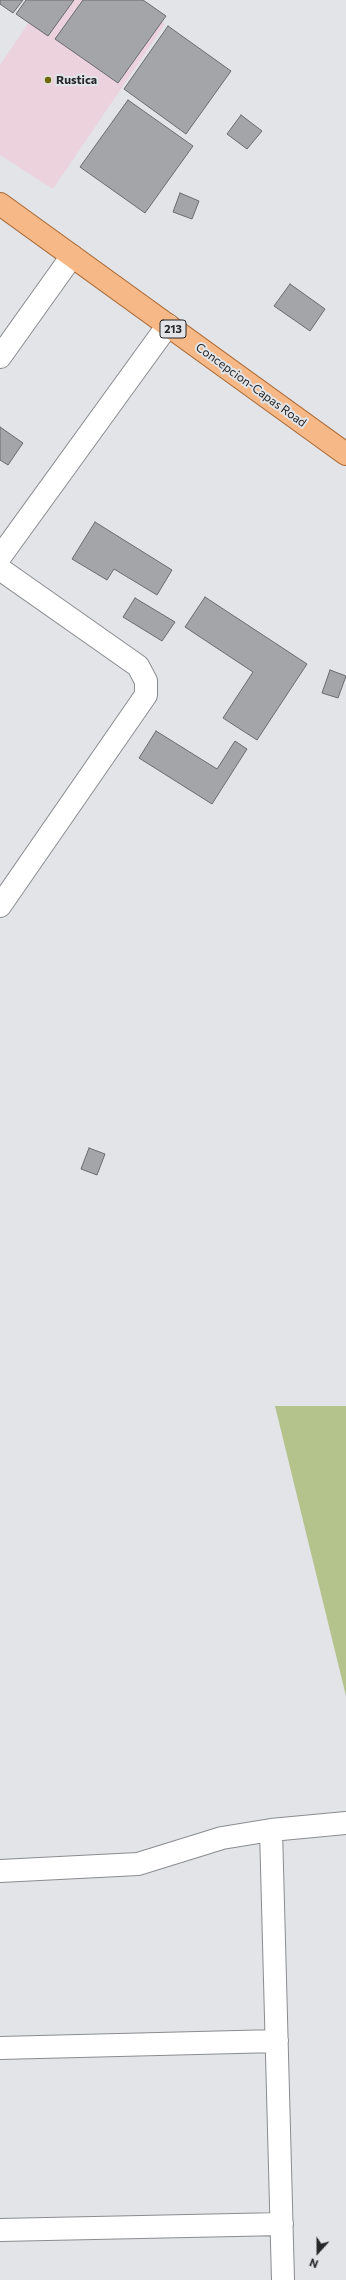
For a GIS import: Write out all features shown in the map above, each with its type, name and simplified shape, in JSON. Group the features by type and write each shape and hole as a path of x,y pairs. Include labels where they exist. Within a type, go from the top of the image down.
{"main road":[{"name":"Concepcion-Capas Road","path":"0,204 346,454"}],"street":[{"path":"0,357 72,256"},
{"path":"0,557 168,325"},
{"path":"0,569 138,666 146,681 146,695 0,906"},
{"path":"0,1871 138,1864 222,1838 270,1830 346,1823"},
{"path":"270,1830 283,2280"},
{"path":"0,2048 277,2041"},
{"path":"0,2230 282,2224"}],"shaded area":[{"path":"44,0 128,0 165,24 53,189 0,155 0,65"}],"green space":[{"path":"275,1406 346,1406 346,1696"}],"building":[{"path":"0,0 23,0 13,13 0,4"},
{"path":"26,0 74,0 48,36 16,14"},
{"path":"83,0 143,0 166,16 118,83 55,39"},
{"path":"168,26 231,71 186,134 124,89"},
{"path":"128,100 193,146 145,213 80,167"},
{"path":"241,115 262,131 247,149 227,134"},
{"path":"180,193 199,201 192,219 173,212"},
{"path":"290,284 325,309 310,331 274,306"},
{"path":"0,427 23,443 8,465 0,460"},
{"path":"95,522 172,570 157,595 114,569 107,580 72,559"},
{"path":"205,597 307,664 257,740 223,718 253,672 185,627"},
{"path":"135,598 175,622 162,641 123,617"},
{"path":"330,670 346,676 338,698 322,693"},
{"path":"156,731 217,769 235,741 247,749 212,804 139,758"},
{"path":"89,1148 105,1154 97,1175 81,1169"}],"place":[{"name":"Rustica","path":"48,80"}]}
